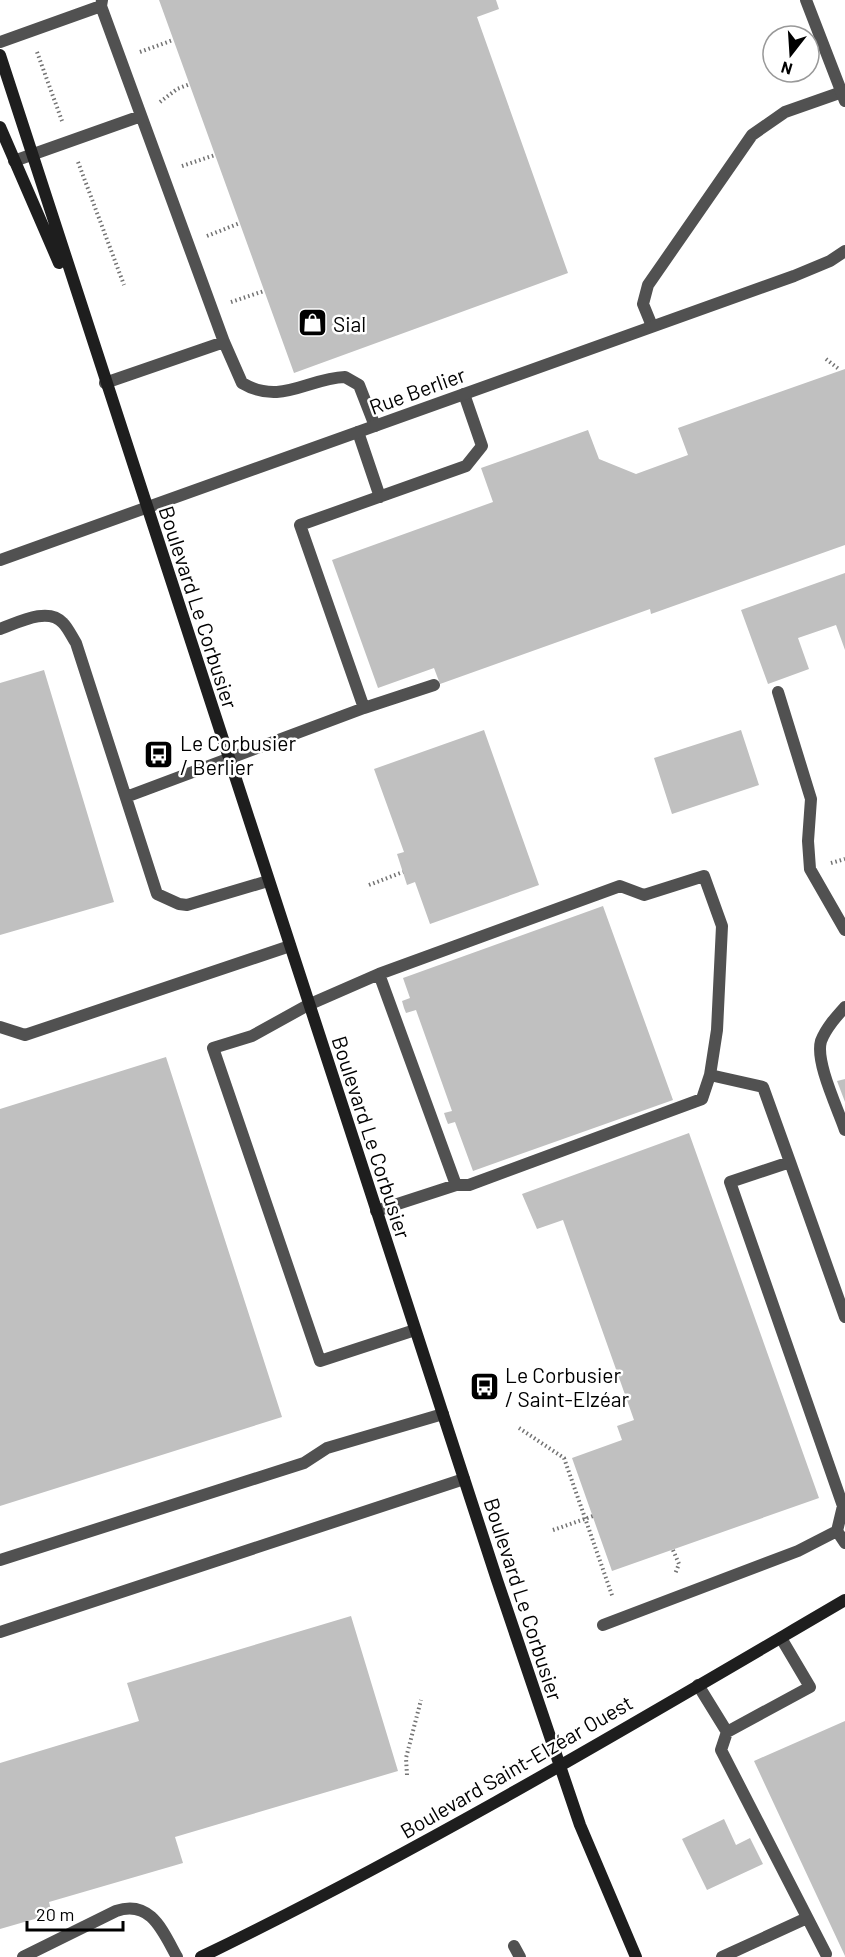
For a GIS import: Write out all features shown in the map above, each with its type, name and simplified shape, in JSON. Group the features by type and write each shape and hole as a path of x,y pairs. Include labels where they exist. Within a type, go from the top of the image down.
{"street":[{"path":"652,326 643,304 648,285 752,135 785,112 843,96 806,0"},
{"path":"0,42 102,3 236,375 249,387 281,392 300,390 338,377 353,381 363,393 375,426"},
{"name":"Boulevard Le Corbusier","path":"0,55 442,1414 580,1826 636,1957"},
{"path":"14,161 141,116"},
{"name":"Boulevard Le Corbusier","path":"0,128 86,325"},
{"name":"Rue Berlier","path":"0,560 800,274 830,261 845,250"},
{"path":"105,383 224,342"},
{"path":"364,708 300,525 466,466 482,446 464,394"},
{"path":"358,432 380,497"},
{"path":"0,629 41,616 56,618 63,622 76,643 157,894 179,904 187,905 268,881"},
{"path":"126,797 364,708 434,685"},
{"path":"778,692 811,799 807,848 810,869 845,930"},
{"path":"376,1211 456,1185 468,1185 702,1100 710,1075 717,1030 722,926 704,876 645,895 620,886 379,974 309,1005 252,1036 213,1048 320,1361 415,1330"},
{"path":"0,1027 25,1035 290,946"},
{"path":"379,974 456,1185"},
{"path":"845,1007 827,1029 820,1048 822,1064 845,1130"},
{"path":"710,1075 763,1087 845,1317"},
{"path":"790,1162 730,1182 843,1506 841,1529 845,1543"},
{"path":"0,1560 304,1463 327,1448 442,1414"},
{"path":"0,1632 464,1479"},
{"path":"603,1625 798,1551 841,1529"},
{"name":"Boulevard Saint-Elzéar Ouest","path":"201,1957 448,1830 845,1600"},
{"path":"781,1638 810,1687 727,1732 721,1750 826,1954"},
{"path":"698,1685 727,1732"},
{"path":"23,1957 116,1911 130,1908 144,1911 155,1920 177,1957"},
{"path":"722,1957 807,1918"}],"path":[{"path":"162,44 173,40"},
{"path":"177,89 190,84"},
{"path":"201,160 215,155"},
{"path":"227,228 240,224"},
{"path":"251,295 264,291"},
{"path":"826,359 840,370"},
{"path":"369,885 403,872"},
{"path":"519,1428 564,1458 606,1578"},
{"path":"553,1530 593,1516"},
{"path":"672,1580 679,1564 673,1550"},
{"path":"407,1775 406,1758 421,1700"}],"building":[{"path":"159,0 496,0 499,9 477,17 568,273 294,373"},
{"path":"845,369 845,545 651,614 650,609 440,684 434,668 378,688 332,560 493,502 481,468 588,430 599,459 636,474 688,455 678,428"},
{"path":"845,573 845,650 836,625 798,638 809,669 768,684 741,610"},
{"path":"44,670 114,902 0,935 0,683"},
{"path":"484,730 539,885 430,924 415,882 407,885 397,854 404,852 374,769"},
{"path":"741,730 759,785 672,814 654,758"},
{"path":"603,906 673,1100 473,1171 455,1122 448,1124 446,1119 444,1113 452,1111 416,1010 406,1013 404,1008 402,1001 410,998 403,978"},
{"path":"166,1057 282,1417 0,1506 0,1109"},
{"path":"845,1079 845,1102 837,1081"},
{"path":"689,1133 819,1498 612,1571 572,1458 622,1440 617,1426 634,1420 563,1220 537,1229 522,1194"},
{"path":"351,1616 398,1771 175,1837 183,1863 49,1902 52,1914 0,1929 0,1763 139,1721 127,1683"},
{"path":"845,1721 845,1956 754,1761"},
{"path":"724,1819 736,1845 750,1838 763,1864 707,1890 682,1839"}],"place":[{"name":"Sial","path":"312,323"},
{"name":"Le Corbusier / Berlier","path":"159,754"},
{"name":"Le Corbusier / Saint-Elzéar","path":"484,1386"}]}
